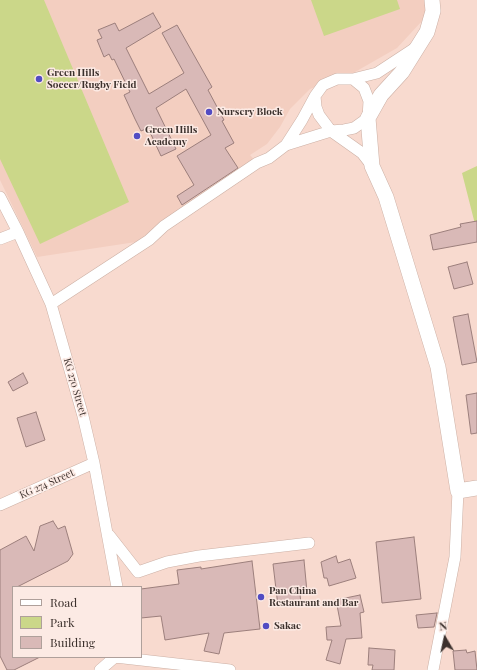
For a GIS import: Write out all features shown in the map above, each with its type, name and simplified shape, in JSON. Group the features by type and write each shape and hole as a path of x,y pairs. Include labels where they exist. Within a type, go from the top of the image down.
{"street":[{"path":"286,145 331,131 354,128 368,118 381,95 402,72 427,32 433,11 432,0"},
{"path":"51,304 149,240 164,226 257,163 269,158 286,145 323,85 337,79 353,79 377,73 418,46"},
{"path":"353,79 364,88 369,101 368,118 372,166"},
{"path":"315,96 319,115 331,131 362,153 372,166 386,197 438,367 458,491 455,557 433,670"},
{"name":"KG 270 Street","path":"0,197 51,304 83,416 94,463 117,586"},
{"path":"0,239 18,232"},
{"name":"KG 274 Street","path":"0,505 94,463"},
{"path":"458,491 477,488"},
{"path":"107,532 138,572 167,562 198,556 309,543"},
{"path":"100,670 114,658"},
{"path":"124,658 230,670"}],"shaded area":[{"name":"Green Hills Academy","path":"0,0 431,0 434,8 397,48 355,72 310,89 290,109 280,127 267,144 250,155 257,163 149,240 37,257 0,180"}],"green space":[{"name":"Green Hills Soccer/Rugby Field","path":"0,0 44,0 129,202 40,244 0,159"},
{"path":"311,0 397,0 400,9 324,36"},
{"path":"477,166 477,232 462,173"}],"building":[{"name":"Nursery Block","path":"153,13 161,27 126,48 149,94 184,73 162,33 177,25 212,87 208,90 234,143 225,148 238,168 182,205 177,196 194,185 177,156 211,135 186,89 156,108 176,149 161,156 148,128 141,131 135,119 124,95 130,92 114,59 112,60 109,54 104,57 97,40 102,38 98,30 115,23 119,31"},
{"path":"477,221 477,242 433,250 430,235 461,227 460,224"},
{"path":"467,262 473,284 454,289 448,267"},
{"path":"468,314 477,362 462,365 453,317"},
{"path":"23,373 28,383 13,391 8,382"},
{"path":"477,393 477,433 471,434 466,395"},
{"path":"36,412 45,440 26,447 17,418"},
{"path":"53,521 58,529 65,526 73,554 68,561 19,586 12,586 12,658 38,658 14,670 7,670 0,656 0,550 26,536 34,551 40,526"},
{"path":"414,537 421,599 382,603 376,542"},
{"path":"336,556 338,563 350,559 356,578 329,586 327,578 324,578 321,562"},
{"path":"304,560 307,592 300,595 301,603 278,606 273,564"},
{"path":"252,561 260,629 224,633 219,654 204,651 209,633 165,640 161,616 142,618 142,589 179,584 177,570 201,567 201,569"},
{"path":"360,595 364,612 360,613 362,638 346,639 340,664 326,660 332,640 327,640 326,627 341,626 336,600"},
{"path":"437,613 434,627 418,628 416,615"},
{"path":"369,648 395,650 394,670 372,670 373,665 368,665"},
{"path":"466,650 467,653 475,651 477,670 455,670 453,651"}],"place":[{"name":"Green Hills Soccer/Rugby Field","path":"39,79"},
{"name":"Nursery Block","path":"209,112"},
{"name":"Green Hills Academy","path":"137,136"},
{"name":"Pan China Restaurant and Bar","path":"261,597"},
{"name":"Sakae","path":"266,626"}]}
